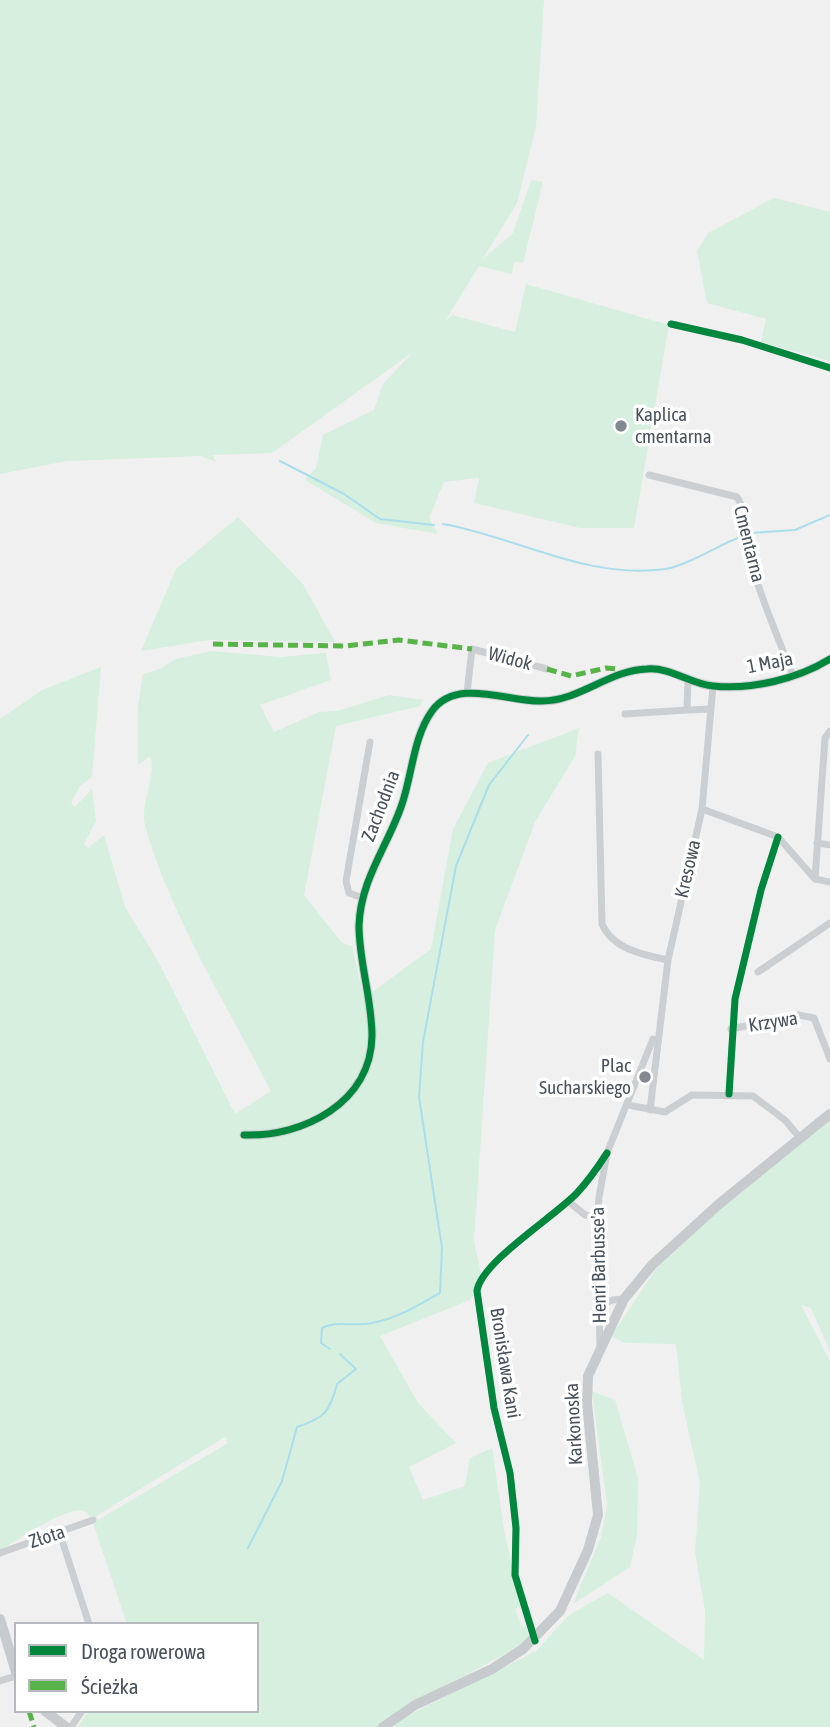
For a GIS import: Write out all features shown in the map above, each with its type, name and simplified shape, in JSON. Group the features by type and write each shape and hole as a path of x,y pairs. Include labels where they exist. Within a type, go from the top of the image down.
{"main road":[{"name":"Karkonoska","path":"383,1727 396,1716 492,1669 535,1641 568,1599 595,1532 598,1499 588,1376 618,1300 693,1227 830,1114"},
{"path":"0,1619 14,1667"},
{"path":"48,1713 68,1727"}],"street":[{"path":"671,324 742,340 830,368"},
{"name":"Cmentarna","path":"649,475 737,497 741,503 746,543 769,617 793,676"},
{"name":"Widok","path":"467,693 472,649 547,669"},
{"name":"1 Maja","path":"713,686 793,676 830,659"},
{"path":"467,693 552,701 636,670 662,670 713,686"},
{"path":"687,710 688,678"},
{"name":"Kresowa","path":"657,1029 668,960 702,808 713,686"},
{"name":"Zachodnia","path":"244,1135 279,1133 302,1127 334,1109 351,1090 365,1066 372,1039 359,925 363,898 401,808 423,725 441,702 467,693"},
{"path":"625,714 711,709"},
{"path":"816,879 825,738 829,732"},
{"name":"Zachodnia","path":"363,898 349,893 346,881 370,742"},
{"path":"598,754 602,924 606,932 620,944 641,954 668,960"},
{"path":"702,808 778,837 816,879 830,882"},
{"path":"729,1094 731,1029 743,960 778,837"},
{"path":"817,843 830,845"},
{"path":"758,972 830,923"},
{"name":"Krzywa","path":"731,1029 799,1015 814,1018 830,1059"},
{"path":"650,1110 657,1029"},
{"name":"Henri Barbusse'a","path":"600,1346 597,1221 607,1153 657,1029"},
{"path":"628,1105 665,1112 692,1095 753,1096 766,1103 800,1138"},
{"name":"Bronisława Kani","path":"535,1641 515,1575 516,1528 510,1473 494,1408 477,1291 479,1280 497,1259 568,1201 607,1153"},
{"path":"568,1201 597,1221"},
{"path":"598,1284 618,1300"},
{"path":"599,1307 618,1300"},
{"name":"Złota","path":"0,1553 60,1534 93,1520"},
{"path":"60,1534 88,1622"},
{"path":"68,1727 80,1713"}],"green space":[{"path":"0,0 544,0 536,126 517,203 483,259 513,233 531,180 543,182 523,263 514,262 512,274 479,266 445,321 452,315 515,332 526,284 669,325 634,528 580,528 474,503 479,478 444,482 429,518 438,534 376,523 305,480 316,468 323,435 374,410 383,384 413,352 272,453 213,455 216,462 201,456 67,461 0,474"},
{"path":"774,198 830,212 830,361 761,342 766,319 707,303 697,251 708,233"},
{"path":"238,517 303,584 335,642 209,640 141,651 176,569"},
{"path":"212,651 281,657 326,653 331,680 260,705 274,732 319,712 337,711 389,695 423,700 420,706 336,726 304,895 342,943 352,946 364,998 431,949 453,829 488,763 579,728 575,756 535,822 495,930 474,1241 481,1273 470,1300 380,1336 418,1403 456,1443 409,1467 423,1500 465,1486 470,1458 492,1448 504,1530 521,1607 515,1609 522,1627 526,1626 529,1637 526,1643 393,1714 378,1727 78,1727 87,1713 259,1713 259,1622 126,1622 93,1523 228,1443 225,1437 93,1518 83,1511 65,1514 0,1550 0,719 42,690 101,667 92,777 80,786 71,803 75,807 92,789 96,821 84,844 88,848 104,835 125,907 158,961 235,1114 271,1091 185,929 157,862 144,820 152,763 150,756 138,765 138,706 143,674 160,669 175,659"},
{"path":"830,1119 830,1352 811,1308 801,1305 830,1361 830,1727 393,1727 407,1716 536,1651 569,1615 608,1593 704,1660 705,1611 695,1552 700,1483 682,1402 676,1344 625,1343 611,1336 656,1269 697,1227"},
{"path":"592,1391 615,1400 638,1478 637,1535 630,1567 573,1604 601,1537 607,1506"}],"waterway":[{"path":"280,461 344,494 380,519 434,525"},
{"path":"750,533 795,530 830,515"},
{"path":"443,524 580,563 636,571 673,567 740,537"},
{"path":"330,1349 321,1343 322,1328 334,1324 381,1321 407,1311 440,1293 442,1248 419,1097 423,1042 456,866 489,785 528,735"},
{"path":"248,1548 282,1481 297,1427 320,1417 332,1401 337,1384 356,1369 340,1354"}],"marked path":[{"path":"213,644 345,646 399,640 472,649"},
{"path":"547,669 571,676 606,668 618,669"},
{"path":"30,1713 34,1727"}],"cycle path":[{"path":"671,324 742,340 830,368"},
{"path":"244,1135 289,1130 310,1122 347,1097 360,1080 369,1060 372,1036 359,926 364,894 401,807 421,733 432,711 442,701 469,693 528,700 556,700 620,674 647,669 664,671 705,685 743,686 774,682 804,672 830,659"},
{"path":"729,1094 735,999 761,890 778,837"},
{"path":"535,1641 515,1575 516,1528 510,1473 494,1408 477,1291 491,1267 577,1193 607,1153"}],"place":[{"name":"Kaplica cmentarna","path":"621,426"},
{"name":"Plac Sucharskiego","path":"645,1077"}]}
